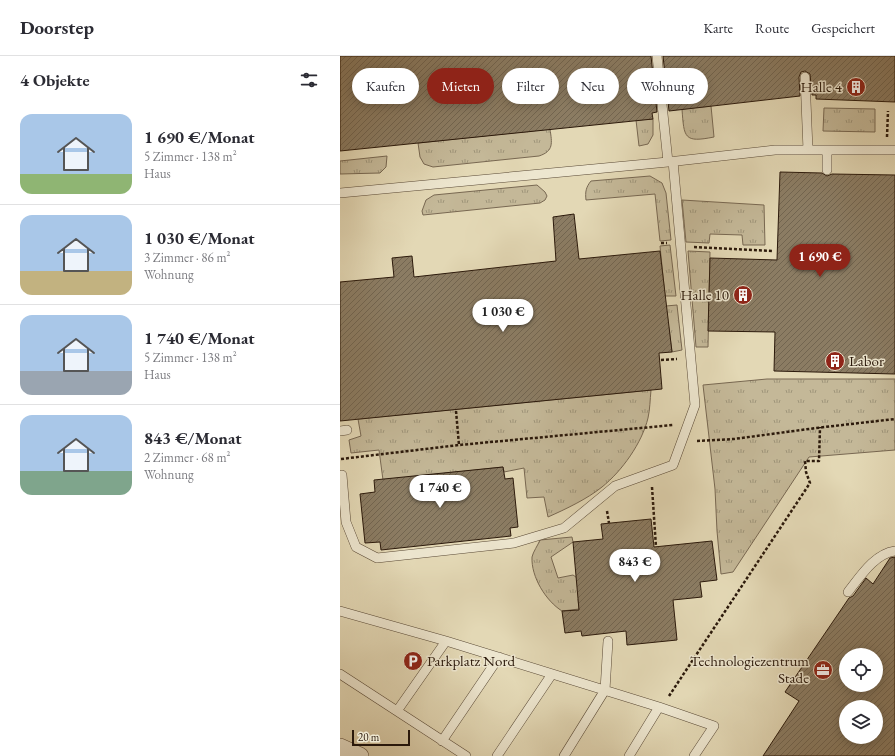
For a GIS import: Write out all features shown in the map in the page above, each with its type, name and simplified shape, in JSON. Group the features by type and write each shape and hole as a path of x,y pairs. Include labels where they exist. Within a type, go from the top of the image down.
{"street":[{"path":"340,747 360,756"}],"lane":[{"path":"342,475 346,522 356,547 377,558 514,543 564,528 615,486 673,464 695,405 680,247 657,56"},
{"path":"805,77 808,150"},
{"path":"340,193 670,162 775,150 895,150"},
{"path":"827,150 827,170"},
{"path":"848,592 877,559 890,552 895,552"},
{"path":"340,611 499,657 714,726 694,756"},
{"path":"397,711 446,641"},
{"path":"564,756 605,690 608,641"},
{"path":"442,741 499,657"},
{"path":"340,674 466,756"},
{"path":"497,756 552,674"},
{"path":"628,756 659,708"}],"path":[{"path":"886,140 888,111"},
{"path":"680,247 772,251"},
{"path":"661,360 679,359"},
{"path":"456,411 459,445"},
{"path":"341,459 459,445 674,424 668,442 734,439 820,427 895,419"},
{"path":"668,698 810,483 806,472 805,461 819,461 820,427"},
{"path":"656,547 651,489 658,470"}],"green space":[{"path":"711,106 714,137 697,139 688,136 685,132 682,109"},
{"path":"824,108 875,109 875,132 823,131"},
{"path":"653,119 653,135 648,144 639,146 636,120"},
{"path":"550,129 550,149 539,156 433,167 424,164 420,157 418,143"},
{"path":"387,156 386,167 380,173 340,174 340,161"},
{"path":"650,176 662,183 666,193 671,240 660,241 655,194 586,200 586,190 591,181"},
{"path":"537,185 545,192 547,196 545,200 540,203 423,215 422,211 426,200 434,195"},
{"path":"682,200 764,205 765,245 743,245 742,235 710,234 709,243 686,242"},
{"path":"670,245 676,296 665,296 660,246"},
{"path":"688,251 710,252 708,347 696,347"},
{"path":"677,305 682,350 672,352 666,306"},
{"path":"767,379 895,379 895,450 809,457 733,572 721,574 715,489 703,385"},
{"path":"651,390 649,415 645,427 636,447 624,465 602,487 590,496 548,517 544,497 527,498 524,468 504,472 503,467 383,480 379,450 351,453 349,440 361,436 358,419"},
{"path":"572,537 573,542 551,557 558,578 573,575 576,577 589,598 578,599 579,609 562,611 550,601 541,588 534,572 532,557 540,540"}],"building":[{"path":"340,56 651,56 652,68 627,68 627,104 656,104 657,112 652,113 653,119 340,151"},
{"path":"663,56 895,56 895,102 816,99 816,95 812,95 810,74 805,71 801,72 799,77 800,96 669,111 668,104 708,104 708,68 664,68"},
{"path":"780,172 822,173 827,176 832,174 895,175 895,374 774,371 775,332 708,331 710,258 777,260"},
{"path":"574,214 579,259 660,251 672,352 659,353 662,389 340,421 340,282 394,277 392,258 412,256 414,277 556,261 553,217"},
{"path":"503,467 505,479 513,478 518,527 510,528 511,536 381,550 380,542 365,543 360,494 375,492 374,480"},
{"path":"651,519 654,547 712,541 717,580 700,582 702,597 673,600 677,640 627,645 626,631 582,636 581,631 565,633 562,611 579,610 573,542 603,539 601,524"},
{"name":"Technologiezentrum Stade","path":"895,557 895,756 763,756 799,701 785,692 849,598 853,596 866,578 873,584 890,558"}],"place":[{"name":"Halle 4","path":"856,87"},
{"name":"Halle 10","path":"743,295"},
{"name":"Labor","path":"835,361"},
{"name":"Parkplatz Nord","path":"413,661"},
{"name":"Technologiezentrum Stade","path":"823,670"}]}
